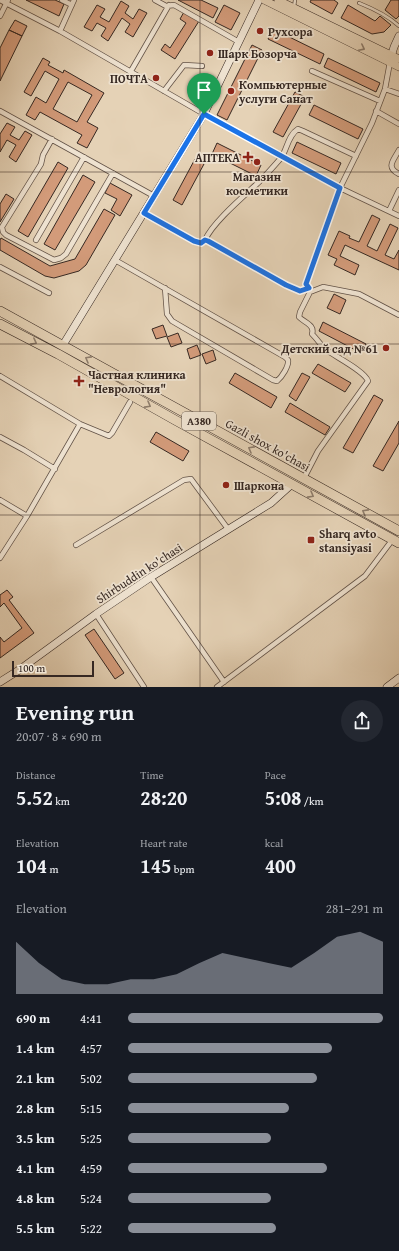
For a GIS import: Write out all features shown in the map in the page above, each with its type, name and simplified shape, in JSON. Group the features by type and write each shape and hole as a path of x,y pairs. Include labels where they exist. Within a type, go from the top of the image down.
{"highway":[{"name":"Gazli shox ko'chasi","path":"0,311 399,531"},
{"name":"Gazli shox ko'chasi","path":"0,324 396,541"}],"main road":[{"path":"264,0 391,59 399,59"},
{"path":"278,0 294,4 391,59 399,67"}],"street":[{"path":"0,0 7,2 60,31 204,114 340,188 399,216"},
{"path":"62,0 72,5"},
{"path":"60,31 74,0"},
{"path":"155,0 166,6 174,5 239,42"},
{"path":"63,345 204,114 259,0"},
{"path":"0,16 7,2"},
{"path":"131,71 169,5"},
{"path":"310,290 306,284 340,188 372,123 384,89 394,47 399,36"},
{"path":"164,90 184,65 202,66"},
{"path":"312,71 380,101"},
{"path":"384,89 399,94"},
{"path":"0,111 154,196"},
{"path":"376,111 399,124"},
{"path":"144,213 194,241 201,243 233,207 262,180 282,156 294,132 298,129 356,156"},
{"path":"52,139 43,155 41,164 2,227 3,232 6,235 54,260 61,258 66,254 113,173"},
{"path":"399,150 391,165 394,171 399,174"},
{"path":"36,240 84,157"},
{"path":"389,211 399,190"},
{"path":"205,240 286,285 300,291 323,287 359,294 399,315"},
{"path":"115,260 164,288 288,360 289,363 280,379 277,381 273,380 172,321 167,314 164,288"},
{"path":"0,267 49,293"},
{"path":"304,478 318,451 368,381 367,378 356,369 325,349 312,334 314,331 312,326 299,317 310,290"},
{"path":"0,376 80,424 109,436 130,402"},
{"path":"0,558 27,516 80,424"},
{"path":"0,436 55,469"},
{"path":"76,546 184,480 191,479 228,530"},
{"name":"Shirbuddin ko'chasi","path":"0,682 151,577 271,502 292,484"},
{"path":"0,500 27,516"},
{"path":"217,687 365,576 396,541"},
{"path":"151,577 224,682"},
{"path":"96,614 144,687"},
{"path":"387,687 399,678"}],"lane":[{"path":"358,3 377,11 391,19 399,26"}],"building":[{"path":"26,0 55,0 64,4 59,16"},
{"path":"178,0 201,0 218,8 213,18"},
{"path":"311,0 334,0 338,3 332,14 310,2"},
{"path":"391,0 399,0 399,16 396,19 385,10"},
{"path":"121,1 129,6 125,13 133,19 139,9 147,13 133,37 125,32 130,24 122,18 108,41 101,36 106,28 97,23 92,31 84,27 97,5 105,9 100,17 109,22"},
{"path":"224,5 240,13 231,30 215,22"},
{"path":"348,5 375,21 380,16 391,25 384,32 372,34 341,18"},
{"path":"184,12 199,21 175,59 161,50 165,44 170,48 186,23 180,19"},
{"path":"15,20 27,26 22,36 9,30"},
{"path":"273,29 324,54 320,64 268,39"},
{"path":"9,30 22,36 0,81 0,48"},
{"path":"252,45 262,50 227,120 217,115"},
{"path":"43,58 50,62 48,65 63,73 64,70 104,93 87,122 98,128 87,148 77,143 82,135 40,112 35,120 26,115 36,97 46,103 59,79 45,71 31,96 24,92","holes":["68,82 92,95 77,122 53,109"]},
{"path":"328,58 380,83 376,92 324,67"},
{"path":"295,92 305,97 283,137 273,132"},
{"path":"314,105 363,129 358,139 309,115"},
{"path":"7,123 15,127 10,135 19,140 25,131 32,135 16,162 9,157 16,145 7,140 0,152 0,134"},
{"path":"297,142 341,163 336,174 292,153"},
{"path":"217,143 261,165 256,176 212,154"},
{"path":"195,159 204,164 182,205 173,200"},
{"path":"58,162 68,168 28,237 18,231"},
{"path":"83,175 95,182 55,250 44,244"},
{"path":"110,183 132,195 120,216 111,210 117,199 105,193"},
{"path":"6,194 14,199 0,222 0,204"},
{"path":"104,209 115,215 86,265 79,271 54,278 45,276 0,250 1,238 50,266 75,259"},
{"path":"372,215 380,219 367,246 377,251 390,224 398,228 385,255 394,259 399,250 399,270 345,245 340,256 359,265 355,275 334,265 337,259 328,255 339,231 350,236 349,238 359,242"},
{"path":"334,294 346,300 340,314 327,308"},
{"path":"323,322 366,344 361,353 319,331"},
{"path":"163,325 167,336 156,339 152,329"},
{"path":"178,333 182,343 171,347 167,337"},
{"path":"197,345 201,355 190,359 187,349"},
{"path":"213,350 216,360 206,364 202,354"},
{"path":"318,364 351,383 345,392 312,373"},
{"path":"235,373 277,397 271,408 229,383"},
{"path":"302,373 310,377 296,401 289,396"},
{"path":"374,395 383,400 353,453 343,448"},
{"path":"290,403 330,427 325,435 285,412"},
{"path":"399,421 399,443 383,471 373,466"},
{"path":"156,432 189,451 183,461 150,442"},
{"path":"7,590 13,597 9,600 34,633 0,658 0,637 4,642 22,628 4,603 0,607 0,595"},
{"path":"94,629 124,673 115,679 85,635"}],"place":[{"name":"Рухсора","path":"260,31"},
{"name":"Шарк Бозорча","path":"210,53"},
{"name":"ПОЧТА","path":"156,78"},
{"name":"Компьютерные услуги Санат","path":"231,91"},
{"name":"АПТЕКА","path":"248,157"},
{"name":"Магазин косметики","path":"257,162"},
{"name":"Детский сад №61","path":"386,348"},
{"name":"Частная клиника \"Неврология\"","path":"79,381"},
{"name":"Шаркона","path":"226,485"},
{"name":"Sharq avto stansiyasi","path":"311,540"}],"route":[{"path":"204,114 340,188 306,284 309,288 300,291 286,285 208,241 205,240 201,243 194,241 144,213 204,114"}]}
